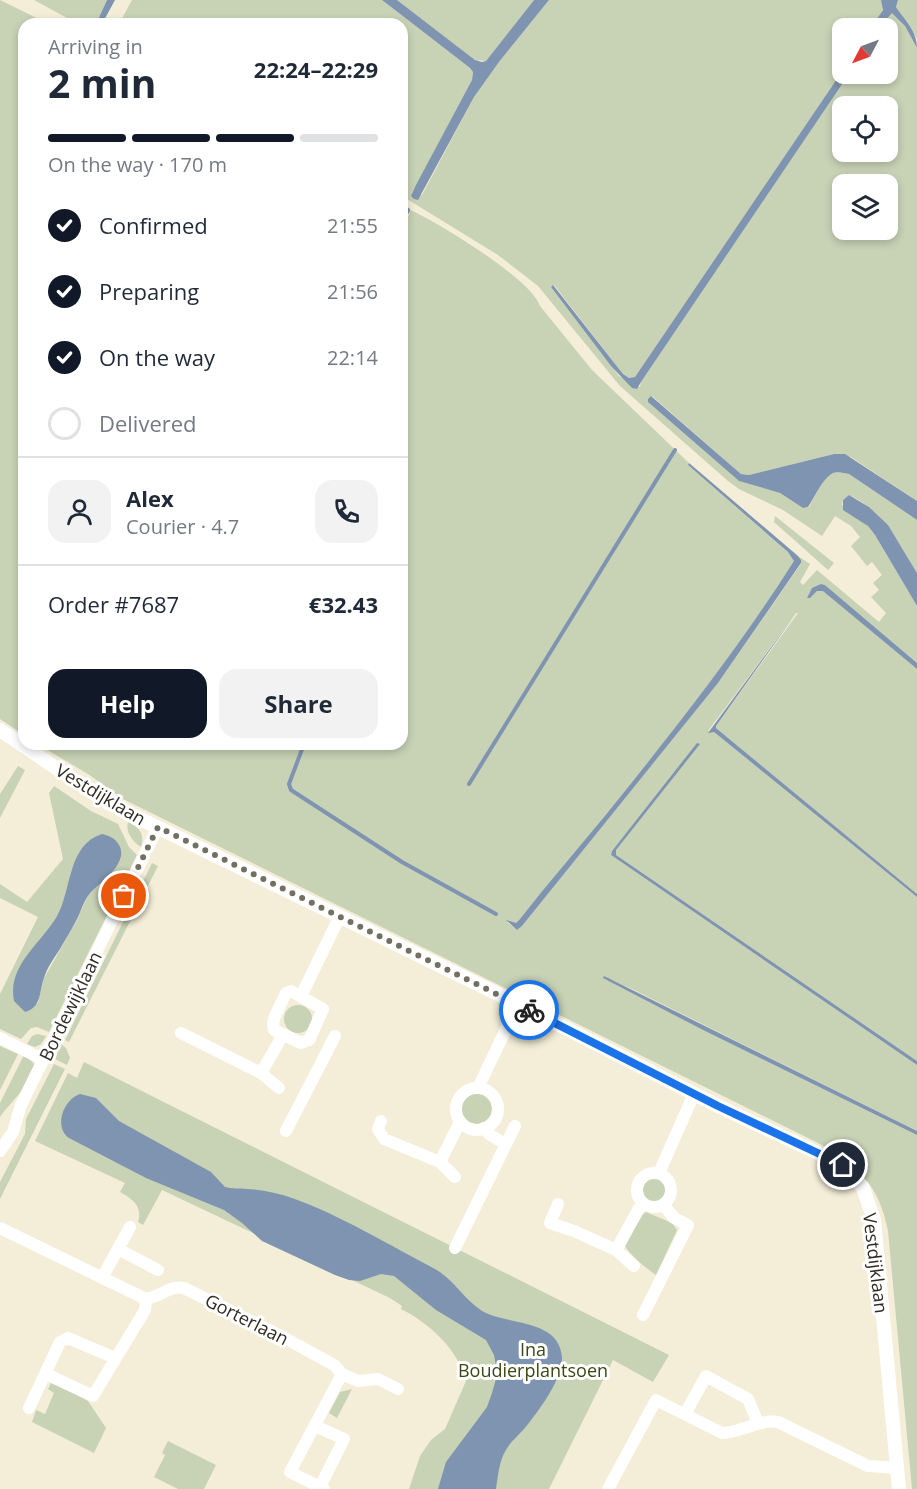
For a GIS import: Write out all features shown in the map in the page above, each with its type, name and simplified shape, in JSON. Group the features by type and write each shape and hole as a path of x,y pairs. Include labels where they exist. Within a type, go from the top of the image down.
{"street":[{"name":"Vestdijklaan","path":"0,730 18,742"},
{"name":"Vestdijklaan","path":"30,750 108,802 694,1094 843,1165 863,1188 874,1220 900,1489"},
{"name":"Bordewijklaan","path":"0,1152 13,1132 21,1105 158,827"},
{"path":"301,996 340,916"},
{"path":"291,991 301,996 323,1009 309,1040 301,1043 274,1030 273,1023 286,993 291,991"},
{"path":"478,1088 518,1005"},
{"path":"181,1034 261,1073 279,1088"},
{"path":"261,1073 283,1035"},
{"path":"286,1131 335,1036"},
{"path":"0,1038 44,1060"},
{"path":"309,1040 327,1052"},
{"path":"478,1088 492,1095 498,1110 496,1118 484,1128 471,1129 460,1122 456,1115 456,1107 458,1099 470,1089 478,1088"},
{"path":"659,1173 694,1094"},
{"path":"381,1121 378,1130 384,1138 440,1162 455,1177"},
{"path":"440,1162 460,1122"},
{"path":"454,1248 515,1126"},
{"path":"484,1128 489,1134 506,1144"},
{"path":"659,1173 669,1181 672,1187 669,1200 664,1205 653,1208 642,1203 637,1189 644,1176 659,1173"},
{"path":"616,1250 642,1203"},
{"path":"558,1204 550,1223 616,1250 634,1266"},
{"path":"643,1315 688,1225 674,1218 664,1205"},
{"path":"102,1278 130,1227"},
{"path":"0,1228 146,1299 145,1310 93,1396 46,1374"},
{"path":"118,1249 158,1270"},
{"name":"Gorterlaan","path":"146,1299 154,1298 172,1288 184,1288 290,1341 334,1365 342,1374 358,1381 378,1379 398,1389"},
{"path":"29,1408 60,1342 68,1338 115,1358"},
{"path":"315,1425 344,1439 322,1488 290,1472 342,1374"},
{"path":"685,1414 706,1376 748,1400 758,1423"},
{"path":"608,1489 656,1400 722,1433 731,1433 768,1421 778,1422 868,1466 898,1468"}],"green space":[{"path":"0,0 37,18 18,18 18,731 0,719"},
{"path":"34,0 107,0 99,18 67,18"},
{"path":"132,0 382,0 405,18 122,18"},
{"path":"397,0 534,0 486,61 475,60"},
{"path":"549,0 881,0 883,7 878,18 832,18 834,84 635,377 629,378 623,374 554,285 551,287 619,376 640,387 641,382 832,99 832,162 898,162 898,96 834,96 842,84 898,84 898,18 905,26 917,48 917,501 851,457 834,454 749,475 741,474 652,396 648,402 739,481 780,493 803,508 809,507 829,476 835,472 845,473 917,520 917,573 889,528 872,510 849,495 843,500 842,505 868,526 875,535 917,606 917,663 825,585 821,584 810,598 817,591 823,590 917,669 917,894 716,728 798,613 708,731 714,732 917,897 917,1061 616,855 615,850 699,743 611,855 917,1065 917,1131 632,989 603,977 703,1030 917,1135 917,1489 912,1489 888,1231 879,1200 864,1177 854,1167 816,1142 123,799 88,774 47,750 408,750 408,217 410,213 408,209 478,250 519,280 533,294 540,306 592,370 689,463 688,465 788,552 795,561 727,660 629,786 520,919 516,923 507,922 517,930 522,926 718,683 801,564 798,556 810,564 800,582 803,585 817,570 879,622 886,613 871,597 879,590 873,583 882,575 872,562 867,566 851,546 860,537 851,526 835,516 822,536 783,510 739,489 728,481 620,386 538,286 498,255 408,200 408,20 473,72 472,80 411,196 422,195 474,97"},
{"path":"898,0 917,0 917,39 896,7"},
{"path":"892,12 898,18 887,18"},
{"path":"775,516 834,563 828,570 774,522"},
{"path":"18,766 25,770 0,818 0,794"},
{"path":"54,786 91,811 118,824 129,847 137,855 49,1032 37,1027 31,1028 21,1039 0,1029 0,994 38,917 0,898 0,884 27,902 63,859 49,793","holes":["84,846 115,867 89,893 76,922 44,978 38,1003 25,1012 19,1001 18,989 22,975 60,911 72,870"]},
{"path":"128,822 140,832 141,847 130,836"},
{"path":"152,863 158,866 69,1042 65,1040"},
{"path":"298,1005 308,1009 312,1019 308,1029 298,1033 288,1029 284,1019 288,1009"},
{"path":"37,1034 46,1036 41,1044 35,1047 27,1044 32,1036"},
{"path":"61,1044 66,1048 70,1058 67,1065 55,1059"},
{"path":"0,1046 18,1054 0,1090"},
{"path":"24,1055 34,1065 34,1071 26,1085 0,1117 0,1103"},
{"name":"Ina Boudierplantsoen","path":"84,1062 669,1355 653,1382 613,1360 549,1489 409,1489 420,1456 431,1440 445,1429 466,1381 462,1369 449,1348 432,1329 401,1309 402,1306 390,1298 162,1190 143,1225 138,1222 139,1212 136,1204 120,1192 125,1183 35,1141 68,1073 77,1078"},
{"path":"54,1064 65,1069 0,1199 0,1182 25,1134 26,1119"},
{"path":"476,1092 487,1097 492,1108 487,1119 476,1124 465,1119 460,1108 465,1097"},
{"path":"655,1178 660,1179 666,1185 666,1195 660,1201 655,1202 650,1201 644,1195 643,1190 644,1185 650,1179"},
{"path":"646,1212 672,1223 677,1230 656,1275 635,1258 625,1246 639,1217"},
{"path":"54,1382 88,1401 106,1428 94,1453 32,1422 36,1410 45,1414 54,1393 48,1389"},
{"path":"352,1389 337,1418 329,1413 340,1392"},
{"path":"168,1441 216,1465 204,1489 178,1489 154,1477 165,1455 162,1453"}],"water":[{"path":"107,0 115,0 105,18 99,18"},
{"path":"382,0 397,0 475,60 482,62 486,61 534,0 549,0 474,97 418,200 411,196 472,80 473,72"},
{"path":"881,0 898,0 896,7 913,31 917,48 905,26 892,13 888,18 878,18 883,10"},
{"path":"834,84 842,84 832,96 637,389 632,388 611,366 551,287 553,285 623,374 629,378 635,377"},
{"path":"651,396 741,474 749,475 834,454 845,454 917,501 917,520 845,473 835,472 829,476 808,507 803,508 780,493 739,481 648,402"},
{"path":"689,463 798,556 801,563 718,683 517,930 506,920 516,923 520,919 629,786 726,660 794,561 788,552 688,465"},
{"path":"849,495 869,507 888,525 917,573 917,606 875,535 868,526 843,510 843,500"},
{"path":"821,584 917,663 917,669 823,591 817,591 807,598 812,588"},
{"path":"797,612 716,728 917,894 917,897 714,732 708,733"},
{"path":"697,743 700,744 616,850 616,855 917,1061 917,1065 611,855"},
{"path":"102,834 119,844 121,856 119,862 86,898 74,925 47,971 37,1003 25,1012 14,1001 13,988 20,966 57,916 76,858 82,848"},
{"path":"604,976 917,1131 917,1135 703,1030 603,978"},
{"path":"80,1094 96,1098 119,1121 211,1172 225,1187 276,1193 328,1213 435,1269 486,1313 533,1326 553,1337 559,1346 562,1358 558,1376 542,1405 506,1450 500,1464 496,1489 438,1489 446,1462 487,1407 492,1393 496,1379 496,1366 494,1355 486,1340 436,1310 394,1276 381,1274 360,1281 335,1275 262,1241 224,1210 146,1178 69,1138 62,1127 62,1114 69,1101"}],"waterway":[{"path":"469,784 675,450"},
{"path":"302,750 289,784 291,790 402,862 496,914"}],"way so far":[{"path":"124,896 158,827 529,1010"}],"route":[{"path":"529,1010 718,1106 843,1165"}]}
